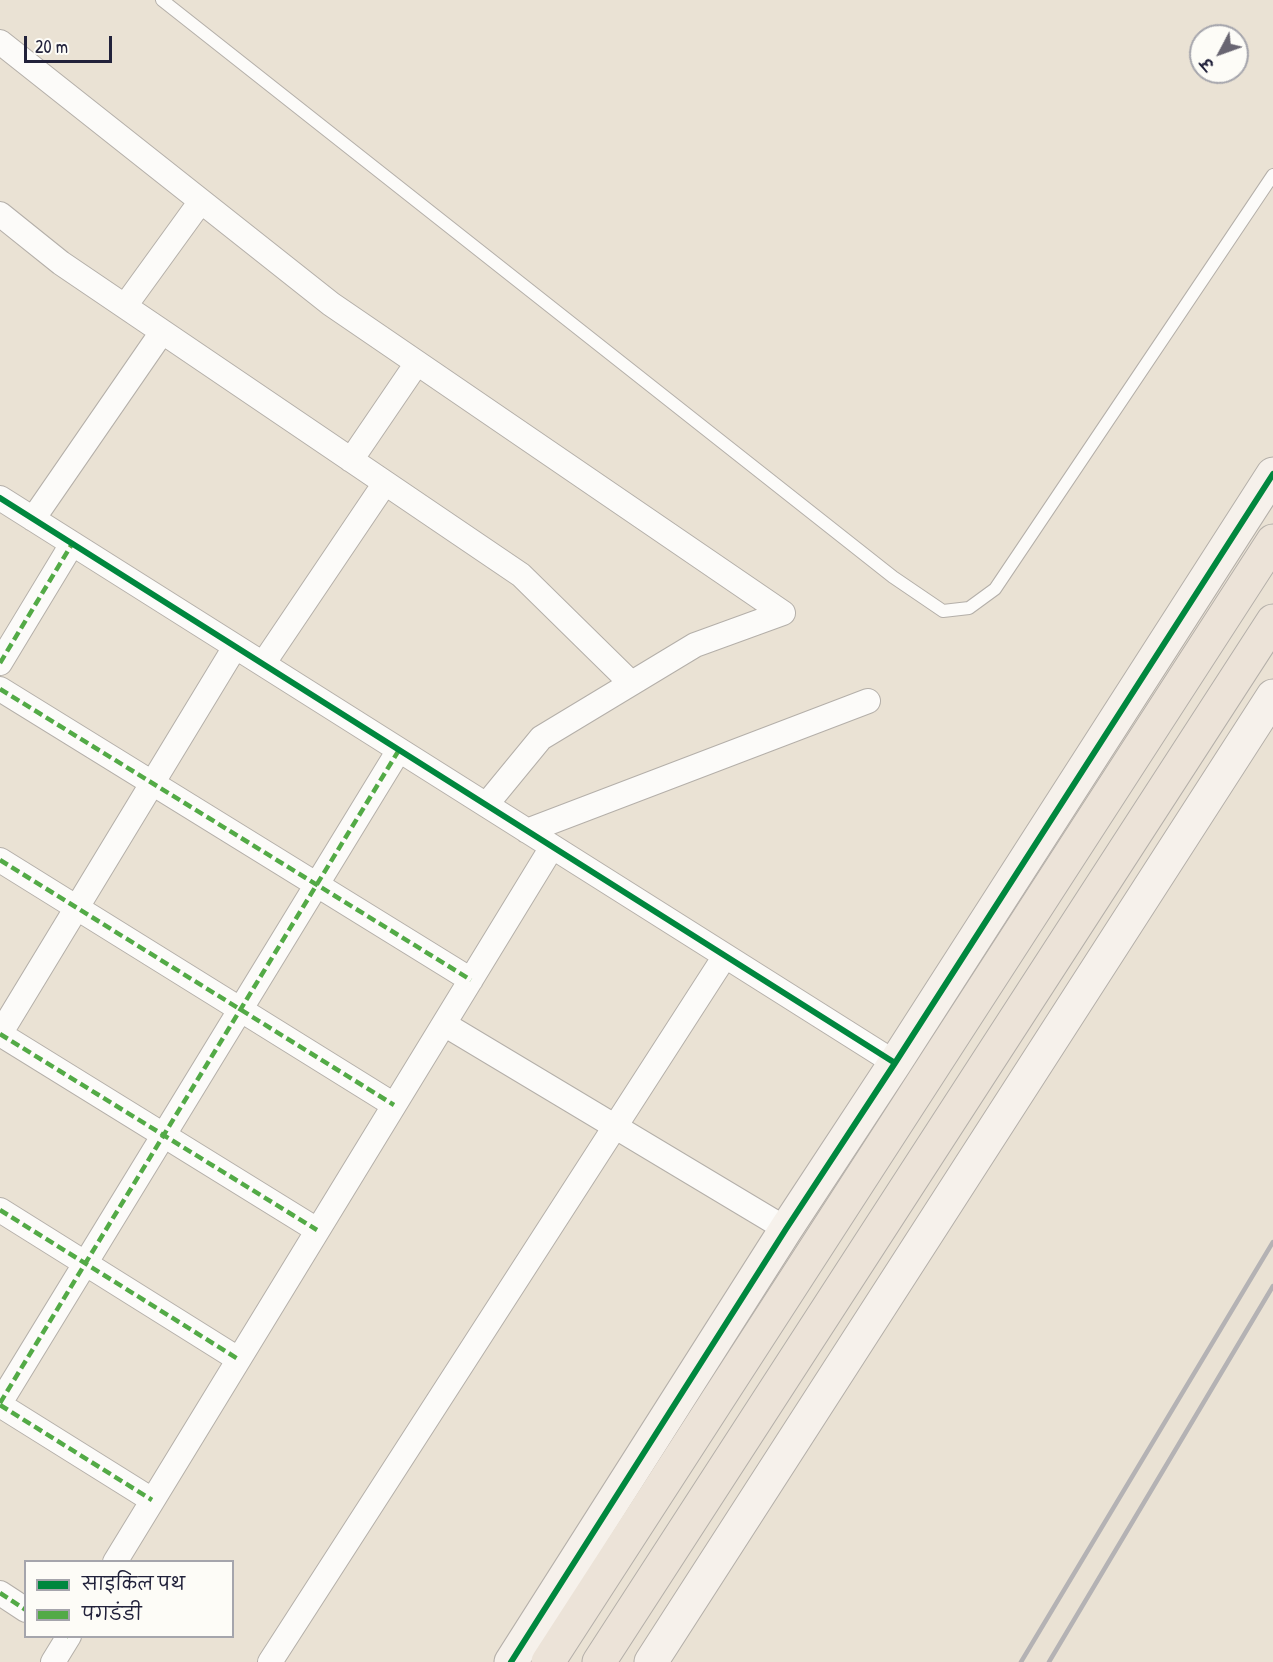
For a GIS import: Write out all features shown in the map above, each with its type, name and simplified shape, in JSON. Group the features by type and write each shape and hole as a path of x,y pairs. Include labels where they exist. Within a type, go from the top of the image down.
{"highway":[{"path":"548,1662 1273,541"},
{"path":"598,1662 1273,621"}],"street":[{"path":"0,42 331,304 783,613 695,645 541,738 486,805"},
{"path":"125,306 201,201"},
{"path":"0,214 60,263 521,575 631,683"},
{"path":"33,519 162,332"},
{"path":"351,460 417,363"},
{"path":"511,1662 786,1229 896,1063 1273,474"},
{"path":"263,664 385,483"},
{"path":"0,498 896,1063"},
{"path":"0,663 72,544"},
{"path":"235,646 0,1034 317,1230"},
{"path":"0,689 471,980"},
{"path":"651,1662 1273,696"},
{"path":"527,831 868,701"},
{"path":"152,1500 0,1404 399,750"},
{"path":"115,1560 552,847"},
{"path":"0,860 394,1105"},
{"path":"270,1662 725,956"},
{"path":"444,1024 786,1229"},
{"path":"0,1210 238,1359"},
{"path":"0,1593 24,1609"},
{"path":"53,1662 67,1638"}],"lane":[{"path":"162,0 893,577 943,611 969,608 995,589 1273,175"}],"railway":[{"path":"1021,1662 1273,1242"},
{"path":"1049,1662 1273,1286"}],"marked path":[{"path":"0,663 72,544"},
{"path":"0,689 471,980"},
{"path":"0,1403 399,750"},
{"path":"0,860 394,1105"},
{"path":"0,1034 317,1230"},
{"path":"0,1210 238,1359"},
{"path":"0,1405 152,1500"},
{"path":"0,1593 24,1609"}],"cycle path":[{"path":"511,1662 786,1229 1273,474"},
{"path":"0,498 895,1063"}]}
